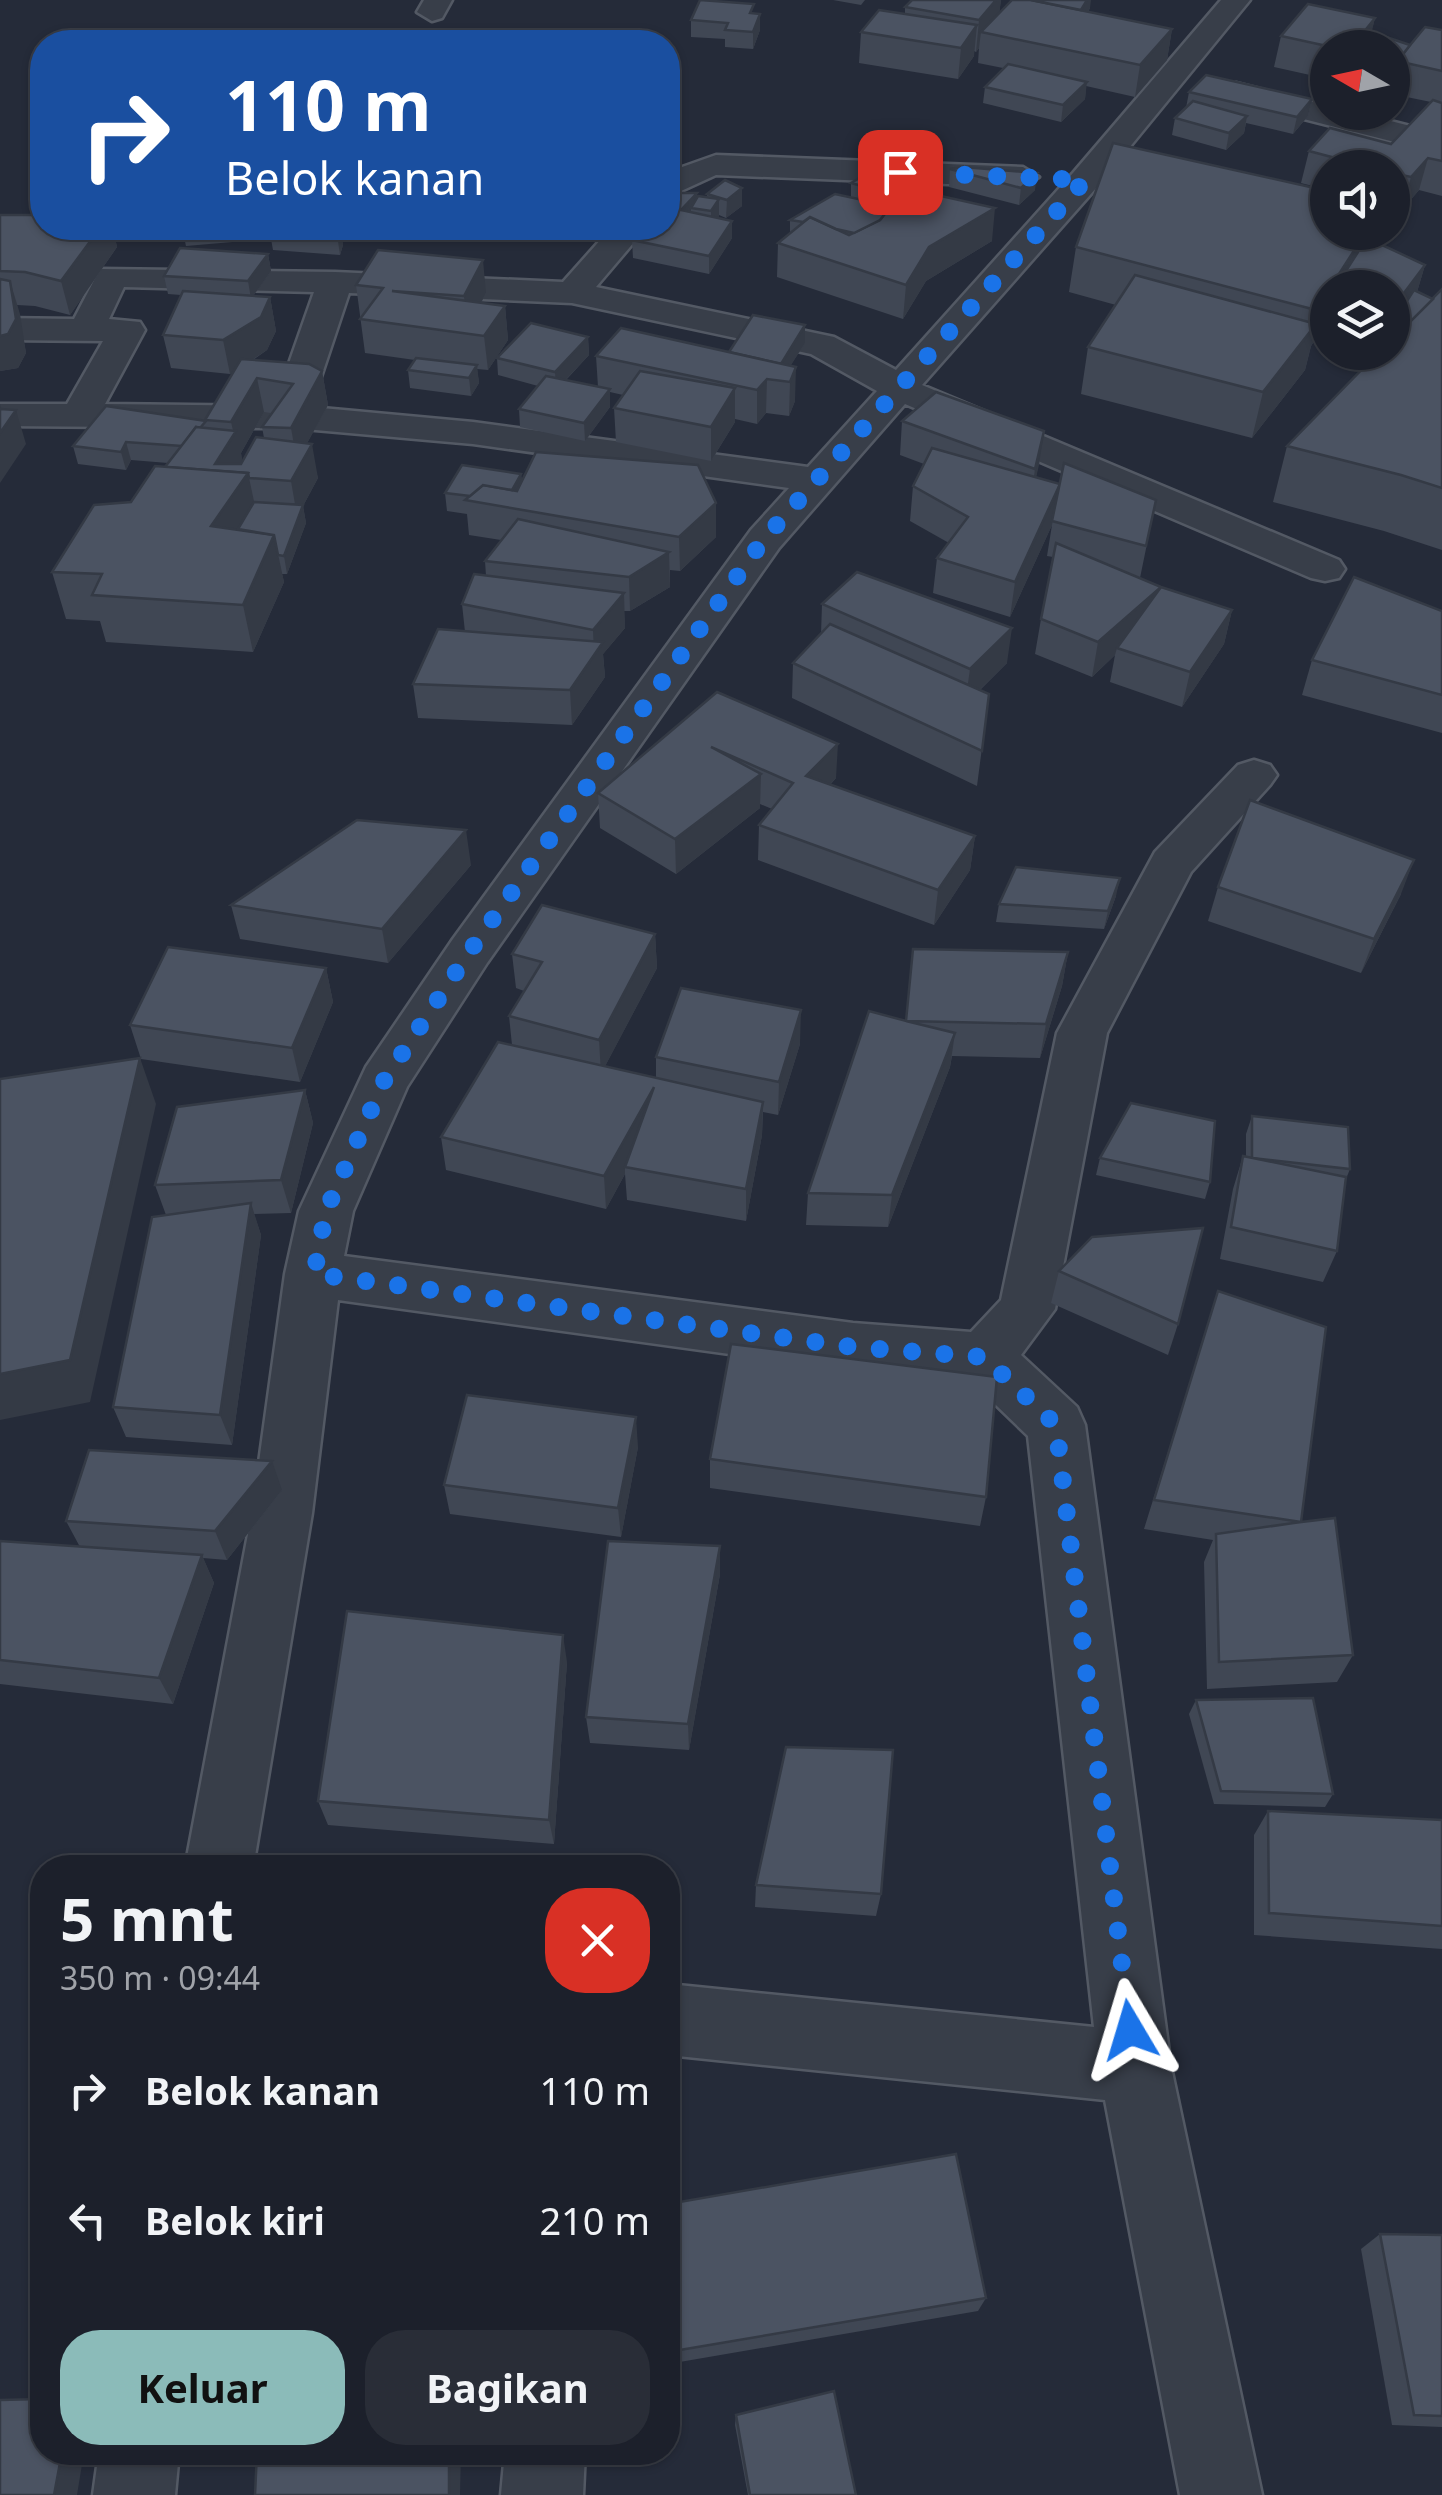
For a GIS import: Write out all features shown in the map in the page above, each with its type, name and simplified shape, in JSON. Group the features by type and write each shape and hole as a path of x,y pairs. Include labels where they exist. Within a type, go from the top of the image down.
{"street":[{"path":"222,1855 282,1513 326,1211 384,1081 745,535 816,480 1085,180 1172,59 1236,0"},
{"path":"1172,59 1442,144"},
{"path":"680,178 716,165 1085,180"},
{"path":"572,293 619,240"},
{"path":"88,327 112,276 572,293 821,345 852,358 898,388 1326,569"},
{"path":"268,461 292,417 335,282"},
{"path":"0,328 124,329 128,334 79,417"},
{"path":"0,415 292,417 472,452 816,480"},
{"path":"984,1357 1027,1309 1082,1034 1172,863 1254,775"},
{"path":"314,1274 853,1347 984,1357 1056,1425 1135,2067 1221,2495"},
{"path":"680,2021 1135,2067"},
{"path":"134,2495 137,2465"},
{"path":"542,2495 545,2465"}],"building":[{"path":"700,0 754,4 750,13 760,14 753,32 725,30 728,23 691,20"},
{"path":"912,0 996,0 979,20 905,7"},
{"path":"1012,0 1031,0 1172,29 1140,65 981,32"},
{"path":"1031,0 1087,0 1081,10"},
{"path":"1308,4 1375,18 1365,30 1310,30 1310,42 1281,36"},
{"path":"879,10 977,25 961,48 861,32"},
{"path":"1425,27 1442,30 1442,71 1410,64 1410,45"},
{"path":"1008,64 1087,82 1063,105 985,87"},
{"path":"1206,75 1310,101 1297,117 1189,92"},
{"path":"1433,100 1442,103 1442,161 1428,158 1411,177 1410,150 1309,151 1328,130 1391,144 1404,130 1410,130 1410,124"},
{"path":"1193,101 1247,116 1229,133 1175,118"},
{"path":"1113,143 1310,187 1310,250 1354,250 1342,270 1310,270 1310,308 1076,247"},
{"path":"888,161 930,162 919,191 905,188 899,196 851,183"},
{"path":"950,169 1037,173 1021,188"},
{"path":"725,180 742,188 727,200 707,194"},
{"path":"905,188 995,208 929,247 906,285 778,243 810,217 849,235 880,220"},
{"path":"680,193 697,193 681,210 732,221 709,256 632,240 680,240"},
{"path":"835,194 891,206 880,220 854,233 810,217 803,222 790,220"},
{"path":"698,196 719,199 711,211 691,208"},
{"path":"0,215 30,215 30,240 91,240 61,281 25,272 0,271"},
{"path":"180,248 268,254 248,281 164,276"},
{"path":"378,250 483,260 464,296 392,291 505,306 484,336 360,319 383,288 356,285"},
{"path":"1359,250 1393,250 1425,265 1410,285 1410,270 1347,270"},
{"path":"1135,275 1310,322 1310,332 1263,392 1088,347"},
{"path":"0,279 10,281 16,319 8,334 0,336"},
{"path":"1442,289 1442,488 1287,446 1361,370 1410,370 1410,321"},
{"path":"1414,290 1433,299 1410,322 1410,296"},
{"path":"183,291 270,297 261,317 223,340 163,335"},
{"path":"753,315 805,325 781,364 729,352"},
{"path":"531,323 588,337 555,372 497,358"},
{"path":"621,328 796,367 790,382 767,379 757,390 596,356"},
{"path":"416,358 477,365 469,378 408,370"},
{"path":"241,359 309,364 322,371 291,428 262,427 293,384 257,378 231,422 205,420"},
{"path":"640,371 735,388 711,427 614,408"},
{"path":"546,376 610,389 584,423 519,409"},
{"path":"936,392 1044,431 1035,469 902,421"},
{"path":"106,406 206,421 196,427 182,446 126,442 121,452 73,446"},
{"path":"0,409 16,410 0,433"},
{"path":"196,427 236,431 215,464 241,464 256,437 312,444 291,481 249,478 248,473 165,467"},
{"path":"932,448 1060,484 1015,582 937,558 968,517 913,486"},
{"path":"536,452 698,465 716,503 679,537 465,500 483,485 517,491"},
{"path":"1064,463 1156,500 1146,546 1052,521"},
{"path":"462,465 521,474 512,490 483,485 470,496 445,493"},
{"path":"155,466 248,473 211,526 274,535 243,605 92,595 102,574 52,572 94,505 131,502"},
{"path":"254,502 303,505 284,556 278,555 274,535 238,529"},
{"path":"518,519 669,552 629,577 485,561"},
{"path":"1056,543 1161,587 1098,642 1041,619"},
{"path":"857,572 1012,628 970,669 822,604"},
{"path":"474,574 624,593 593,630 462,604"},
{"path":"1354,577 1442,611 1442,695 1312,660"},
{"path":"1161,587 1232,610 1190,672 1117,648"},
{"path":"830,624 989,694 982,751 793,663"},
{"path":"438,629 603,642 570,690 413,684"},
{"path":"717,692 838,744 806,776 975,836 938,890 759,825 793,783 711,747 761,774 675,839 598,793"},
{"path":"1250,800 1414,860 1374,939 1218,887"},
{"path":"357,820 466,830 382,929 231,905"},
{"path":"1016,867 1120,878 1108,911 999,904"},
{"path":"542,905 655,934 599,1040 509,1016 542,962 512,954"},
{"path":"168,947 326,968 292,1048 130,1025"},
{"path":"913,949 1068,952 1046,1024 906,1021"},
{"path":"681,988 801,1010 779,1082 656,1057"},
{"path":"869,1011 955,1033 892,1195 808,1193"},
{"path":"498,1042 763,1102 746,1189 625,1167 654,1087 604,1176 441,1137"},
{"path":"140,1058 70,1360 0,1374 0,1079"},
{"path":"305,1090 281,1180 155,1185 177,1107"},
{"path":"1131,1103 1215,1121 1210,1182 1100,1158"},
{"path":"1252,1116 1348,1127 1350,1169 1252,1158"},
{"path":"1243,1156 1346,1177 1337,1251 1231,1227"},
{"path":"251,1203 220,1415 113,1407 152,1217"},
{"path":"1203,1228 1178,1324 1059,1271 1092,1237"},
{"path":"1218,1291 1326,1327 1301,1522 1154,1500"},
{"path":"731,1344 997,1377 986,1497 710,1459"},
{"path":"467,1395 636,1417 618,1508 444,1485"},
{"path":"89,1450 272,1461 215,1531 66,1521"},
{"path":"1335,1518 1353,1655 1219,1662 1216,1534"},
{"path":"0,1541 202,1555 159,1678 0,1660"},
{"path":"608,1541 720,1546 688,1724 586,1717"},
{"path":"347,1611 563,1635 549,1820 318,1801"},
{"path":"1313,1698 1333,1794 1221,1791 1196,1700"},
{"path":"786,1747 893,1750 881,1894 756,1885"},
{"path":"1268,1811 1442,1820 1442,1926 1269,1913"},
{"path":"956,2154 986,2298 680,2350 680,2202"},
{"path":"1380,2234 1442,2235 1442,2416 1414,2415"},
{"path":"834,2391 856,2495 750,2495 736,2415"},
{"path":"30,2399 30,2465 60,2465 54,2495 0,2495 0,2400"},
{"path":"256,2465 449,2465 449,2495 255,2495"}],"route":[{"path":"900,172 1085,180 764,539 470,951 384,1081 326,1211 314,1274 853,1347 984,1357 1040,1406 1056,1425 1130,2030"}]}
